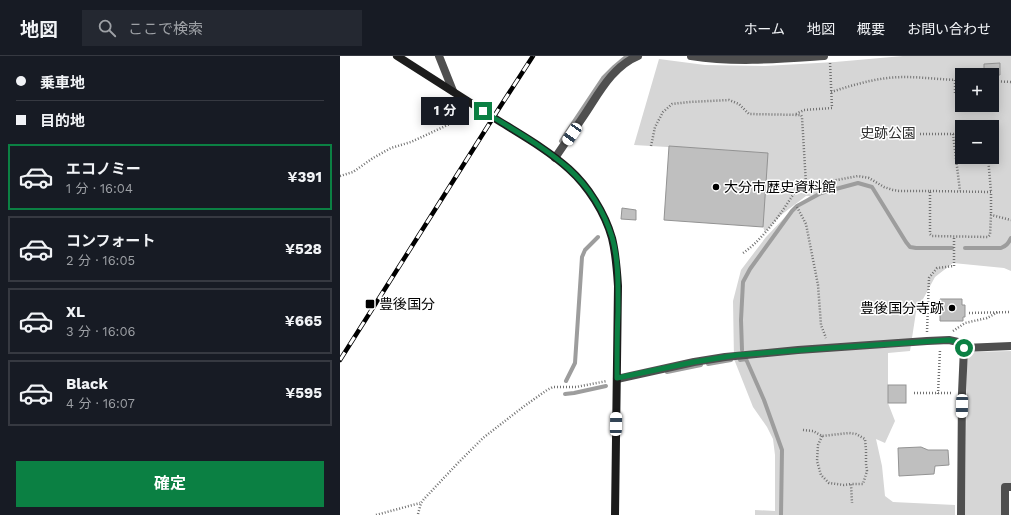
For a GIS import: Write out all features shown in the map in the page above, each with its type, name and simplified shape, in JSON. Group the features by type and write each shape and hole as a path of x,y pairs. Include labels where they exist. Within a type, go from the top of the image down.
{"street":[{"path":"397,56 555,158 580,180 598,206 612,236 616,257 618,286 615,515"},
{"path":"439,56 453,91"},
{"path":"555,158 604,86 618,69 638,56"},
{"path":"691,56 741,60 824,56"},
{"path":"617,378 725,357 829,348 940,340 958,342 964,348 1011,346"},
{"path":"961,515 964,348"},
{"path":"1006,515 1005,487 1011,487"}],"path":[{"path":"795,114 804,110 832,108 830,56"},
{"path":"831,92 888,78 912,77 955,80"},
{"path":"999,81 1011,82"},
{"path":"651,146 655,127 663,112 672,104 729,100 740,104 749,114 800,115 802,117 806,184"},
{"path":"340,176 354,172 373,158 392,148 411,142 454,122 468,112"},
{"path":"920,134 953,134 960,191"},
{"path":"930,191 930,234 932,236 988,237 990,235 991,215 989,164"},
{"path":"743,253 766,232 797,190 806,184 862,176 869,178 884,187 899,191 991,192"},
{"path":"797,207 806,224 818,285 821,325 829,348"},
{"path":"991,215 1011,220"},
{"path":"927,341 929,278 937,268 954,266 954,237"},
{"path":"969,312 1011,312"},
{"path":"938,394 940,340 965,323 987,318 998,312"},
{"path":"418,514 421,503 426,496 483,438 547,390 553,387 576,387 617,378"},
{"path":"914,393 962,393"},
{"path":"803,430 814,432 822,436 849,433 856,434 866,439 867,471 863,484 844,485 830,483 821,474 817,461 818,445 822,436"},
{"path":"852,484 852,503"},
{"path":"376,515 421,503"}],"green space":[{"name":"史跡公園","path":"903,56 1011,56 1011,271 1004,268 953,263 935,277 916,312 910,351 888,353 888,403 895,421 885,443 876,439 882,466 885,496 893,502 955,505 955,515 755,515 755,510 775,511 775,455 773,439 767,427 753,407 734,359 733,301 741,270 766,237 787,215 810,196 806,196 781,215 765,232 763,227 764,153 634,145 659,59 705,65 765,66"},
{"path":"1011,351 1011,485 1002,485 1003,515 965,515 967,356 970,352"}],"building":[{"path":"1000,63 1000,75 999,68 984,68 984,64"},
{"name":"大分市歴史資料館","path":"669,146 768,153 763,227 664,220"},
{"path":"622,208 636,210 636,220 621,219"},
{"path":"940,299 962,299 962,305 965,305 965,317 963,317 963,321 940,321"},
{"path":"888,385 906,385 906,403 888,403"},
{"path":"921,447 928,450 948,450 949,465 935,466 934,474 899,476 898,448"}],"waterway":[{"path":"561,141 603,78 627,56"},
{"path":"742,350 741,320 743,282 750,269 792,211 797,206 821,193 858,183 872,187 910,247 952,248"},
{"path":"566,381 575,363 582,257 585,250 598,237"},
{"path":"965,248 1001,248 1007,244 1011,238"},
{"path":"740,360 746,359 764,400 782,450 781,515"},
{"path":"708,364 731,360"},
{"path":"667,372 701,365"},
{"path":"565,394 606,386"}],"railway":[{"path":"340,360 533,56"}],"place":[{"name":"大分市歴史資料館","path":"716,187"},
{"name":"豊後国分","path":"370,304"},
{"name":"豊後国分寺跡","path":"952,308"}],"route":[{"path":"483,111 561,162 580,180 604,217 612,236 616,257 618,286 617,378 694,362 737,355 949,340 958,342 964,348"}]}
